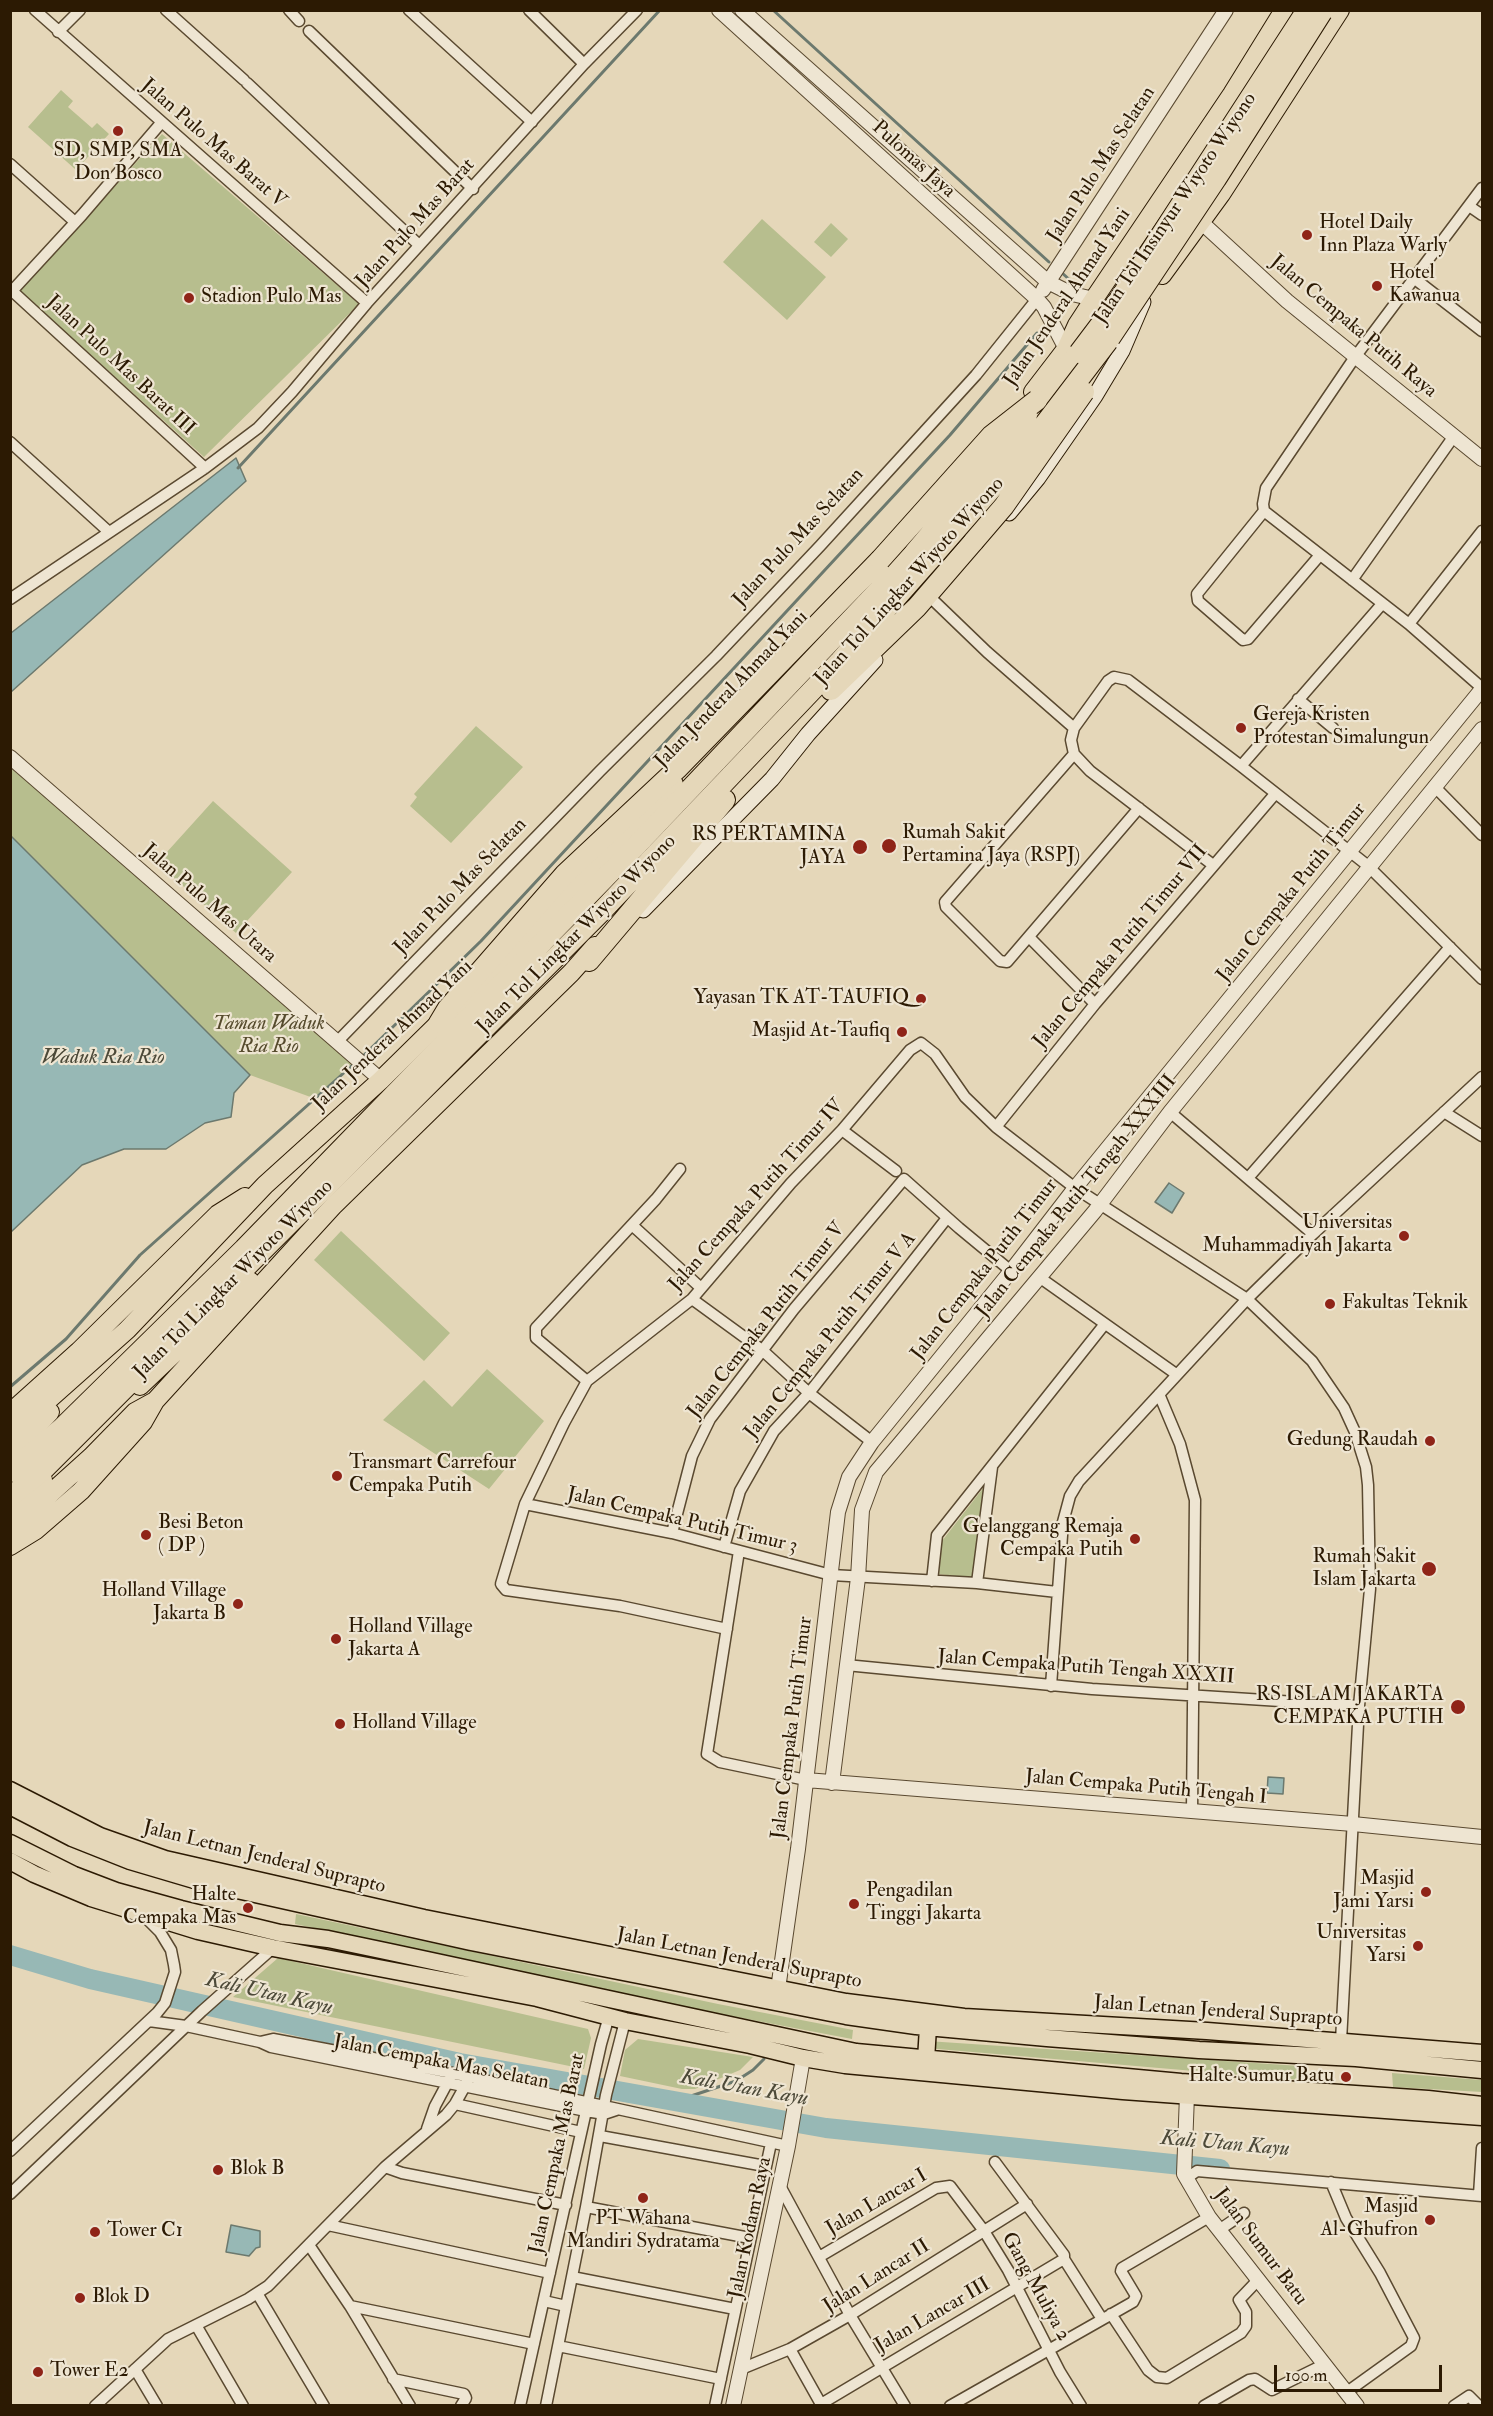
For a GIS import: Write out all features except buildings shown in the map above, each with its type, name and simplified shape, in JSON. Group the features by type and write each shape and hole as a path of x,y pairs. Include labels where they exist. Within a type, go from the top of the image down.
{"highway":[{"name":"Jalan Jenderal Ahmad Yani","path":"10,1455 264,1185 377,1077 453,1014 955,487 998,439 1066,349 1077,325 1094,298 1232,94 1284,10"},
{"name":"Jalan Tol Insinyur Wiyoto Wiyono","path":"1037,400 1079,353 1119,300 1307,10"},
{"name":"Jalan Tol Insinyur Wiyoto Wiyono","path":"1108,341 1216,179 1322,10"},
{"path":"1297,76 1306,48 1330,10"},
{"path":"582,965 735,778 896,609 1028,459 1201,222 1340,10"},
{"path":"1232,94 1269,119"},
{"path":"10,1546 36,1530 81,1491 143,1422 155,1401 264,1280 352,1187 582,965 728,798 838,682 917,607 1004,506 1047,448 1097,373 1108,341"},
{"name":"Jalan Tol Lingkar Wiyoto Wiyono","path":"10,1497 41,1472 600,913 750,757 840,662 1002,479 1108,341"},
{"path":"440,1023 448,1008 556,883 677,769 880,560 992,436 1037,400"},
{"name":"Jalan Tol Lingkar Wiyoto Wiyono","path":"10,1472 62,1428 244,1249 635,847 915,552 1004,447 1037,400"},
{"path":"998,439 1028,459"},
{"path":"955,487 983,511"},
{"path":"10,1413 79,1351 218,1214 264,1185"},
{"path":"10,1511 248,1282 264,1280"},
{"name":"Jalan Jenderal Ahmad Yani","path":"10,1434 127,1330"},
{"path":"10,1530 82,1465 135,1412 155,1401"}],"main road":[{"path":"582,965 609,944 772,779 808,734 933,600 1031,487 1072,430 1122,351 1143,302"},
{"name":"Jalan Letnan Jenderal Suprapto","path":"10,1790 100,1836 165,1859 424,1918 778,1989 874,2006 964,2017 1341,2041 1476,2053"},
{"name":"Jalan Letnan Jenderal Suprapto","path":"10,1806 81,1842 130,1861 201,1882 461,1940 846,2016 928,2027 1482,2070"},
{"path":"10,1843 53,1865 106,1887 181,1910 280,1933 370,1947 856,2052 1181,2082 1428,2099 1482,2105"},
{"path":"10,1861 34,1874 91,1898 144,1916 273,1948 537,1998 617,2018 802,2058 845,2065 1123,2091 1482,2117"},
{"path":"588,1950 607,1968"},
{"path":"926,2060 928,2027"},
{"path":"1144,2045 1166,2030"},
{"path":"750,2045 765,2033"},
{"path":"1476,2053 1482,2065"},
{"path":"1104,2075 1123,2091"},
{"path":"1412,2111 1428,2099"}],"street":[{"name":"Jalan Pulo Mas Barat V","path":"35,10 368,303"},
{"path":"58,32 80,10"},
{"path":"166,10 419,245"},
{"path":"289,10 299,21"},
{"path":"410,10 532,122"},
{"path":"529,10 584,64"},
{"name":"Jalan Pulo Mas Barat","path":"12,596 205,468 258,428 298,386 419,245 473,189 584,64 638,10"},
{"name":"Pulomas Jaya","path":"719,10 1041,303 1066,349"},
{"name":"Pulomas Jaya","path":"742,10 1052,285 1072,294 1094,298"},
{"name":"Jalan Pulo Mas Selatan","path":"339,1043 600,771 716,656 820,546 1041,303 1226,10"},
{"path":"309,31 473,189"},
{"path":"11,290 75,222 161,123"},
{"path":"10,164 75,222"},
{"path":"1320,555 1245,640 1198,601 1197,594 1264,511 1266,488 1355,357 1482,188"},
{"path":"1469,206 1482,215"},
{"name":"Jalan Cempaka Putih Raya","path":"1201,222 1287,301 1482,459"},
{"path":"1415,279 1482,331"},
{"name":"Jalan Pulo Mas Barat III","path":"11,290 205,468"},
{"path":"1352,580 1454,436"},
{"path":"10,442 109,532"},
{"path":"1264,511 1409,624 1482,688"},
{"path":"1409,624 1482,531"},
{"path":"933,600 987,652 1074,728"},
{"path":"1241,766 1382,604"},
{"path":"1213,865 1090,771 1074,754 1071,740 1074,728 1108,681 1114,677 1122,678 1241,766 1368,866 1482,979"},
{"name":"Jalan Cempaka Putih Timur","path":"778,1989 818,1781 838,1512 849,1477 872,1442 1353,854 1482,688"},
{"path":"1298,699 1333,728"},
{"name":"Jalan Cempaka Putih Tengah XXXIII","path":"818,1781 846,1665 862,1510 876,1472 1039,1277 1368,866 1482,729"},
{"path":"1074,754 945,902 946,907 1000,961 1007,962 1139,808"},
{"name":"Jalan Pulo Mas Utara","path":"10,757 377,1077"},
{"path":"1434,786 1482,835"},
{"name":"Jalan Cempaka Putih Timur VII","path":"996,1126 1095,1004 1275,794"},
{"path":"1029,937 1095,1004"},
{"path":"1248,1178 1450,947"},
{"name":"Jalan Cempaka Putih Timur IV","path":"727,1629 620,1606 506,1590 501,1584 525,1504 564,1423 588,1381 692,1299 791,1183 842,1131 918,1043 925,1044 935,1054 965,1097 996,1126"},
{"path":"1052,1686 1063,1522 1070,1496 1079,1481 1247,1299 1312,1234 1482,1077"},
{"path":"1170,1112 1312,1234"},
{"path":"1444,1112 1482,1136"},
{"path":"996,1126 1097,1203 1247,1299 1312,1361 1344,1408 1355,1432 1366,1467 1371,1553 1370,1589 1359,1706 1341,2041"},
{"path":"842,1131 900,1175 1011,1271"},
{"path":"588,1381 536,1338 536,1328 632,1225 680,1169"},
{"name":"Jalan Cempaka Putih Timur V","path":"672,1533 690,1464 710,1419 900,1175"},
{"name":"Jalan Cempaka Putih Timur V A","path":"724,1547 740,1491 774,1431 809,1393 947,1218"},
{"path":"632,1225 701,1288"},
{"path":"1039,1277 1176,1374"},
{"path":"692,1299 762,1350 809,1393 872,1442"},
{"path":"932,1581 937,1535 1104,1325"},
{"path":"1159,1394 1180,1444 1195,1500 1192,1811"},
{"path":"977,1583 992,1467"},
{"name":"Jalan Cempaka Putih Timur 3","path":"525,1504 672,1533 834,1575 977,1583 1057,1592"},
{"path":"739,1551 707,1754 720,1762 818,1781"},
{"name":"Jalan Cempaka Putih Tengah XXXII","path":"846,1665 1052,1686 1359,1706"},
{"name":"Jalan Cempaka Putih Tengah I","path":"818,1781 1353,1824 1482,1837"},
{"path":"10,2151 153,2017 170,1991 176,1972 171,1950 160,1932 144,1916"},
{"path":"10,2194 186,2026 273,1948"},
{"name":"Jalan Cempaka Mas Selatan","path":"153,2017 260,2042 271,2047 450,2078 587,2107 605,2105 616,2110 788,2146"},
{"name":"Jalan Cempaka Mas Barat","path":"520,2406 596,2064 617,2018"},
{"name":"Jalan Cempaka Mas Barat","path":"546,2406 600,2136 612,2067 617,2018"},
{"name":"Jalan Kodam Raya","path":"733,2406 788,2146 802,2058"},
{"path":"427,2129 435,2106 450,2078"},
{"path":"95,2406 168,2339 257,2294 268,2286 385,2167 446,2115 468,2082"},
{"name":"Jalan Sumur Batu","path":"1187,2095 1185,2175 1209,2217 1357,2406"},
{"path":"455,2104 581,2132"},
{"path":"600,2136 765,2166"},
{"path":"715,2406 771,2143"},
{"path":"1185,2175 1197,2171 1480,2195 1482,2148"},
{"path":"995,2162 1064,2255 1064,2259 1106,2317 1148,2370 1157,2377 1167,2378 1241,2333 1246,2326 1246,2312 1239,2300 1259,2279"},
{"path":"385,2167 402,2173 566,2205"},
{"path":"1331,2182 1346,2218 1380,2273 1414,2338 1411,2346 1347,2392"},
{"path":"779,2184 850,2315 905,2406"},
{"name":"Jalan Lancar I","path":"819,2257 936,2188 946,2186 954,2189"},
{"name":"Gang Muliya 2","path":"954,2189 1008,2270 1076,2404"},
{"name":"Jalan Lancar II","path":"741,2369 790,2349 850,2315 1027,2205"},
{"path":"586,2207 750,2238"},
{"path":"1219,2230 1244,2212"},
{"path":"950,2406 1133,2302 1136,2298 1122,2269 1209,2217"},
{"path":"328,2225 550,2273"},
{"path":"309,2245 350,2306 410,2406"},
{"name":"Jalan Lancar III","path":"822,2405 1064,2259"},
{"path":"572,2277 735,2309"},
{"path":"257,2294 324,2406"},
{"path":"544,2301 566,2306"},
{"path":"350,2306 534,2344"},
{"path":"196,2325 243,2406"},
{"path":"558,2346 721,2379"},
{"path":"790,2349 822,2405"},
{"path":"1204,2406 1249,2380 1255,2379 1272,2390 1325,2364"},
{"path":"135,2369 157,2406"},
{"path":"393,2379 464,2394 466,2398 461,2406"},
{"path":"1454,2406 1470,2396 1479,2406"}],"green space":[{"path":"61,90 73,101 68,107 92,128 97,123 109,134 76,170 28,127"},
{"name":"Stadion Pulo Mas","path":"162,134 359,304 204,457 20,291"},
{"path":"762,219 826,277 787,320 723,262"},
{"path":"831,223 848,239 831,257 814,242"},
{"path":"476,726 523,767 451,843 410,806 417,797 414,794"},
{"name":"Taman Waduk Ria Rio","path":"10,762 358,1060 316,1099 250,1075 11,836"},
{"path":"213,801 292,872 236,933 157,863"},
{"path":"341,1231 450,1333 424,1361 314,1260"},
{"path":"487,1369 544,1421 489,1489 383,1420 424,1380 452,1407"},
{"path":"984,1487 972,1578 939,1574 942,1541"},
{"path":"296,1914 718,2004 853,2030 852,2039 684,2007 295,1924"},
{"path":"278,1958 588,2029 591,2038 584,2069 233,1997"},
{"path":"638,2039 753,2057 740,2070 695,2089 682,2089 620,2076 625,2050"},
{"path":"927,2041 1300,2066 1299,2080 926,2048"},
{"path":"1392,2073 1482,2080 1482,2092 1393,2087"}],"water":[{"path":"236,458 246,481 11,692 11,633"},
{"name":"Waduk Ria Rio","path":"11,836 250,1075 234,1093 231,1117 205,1123 166,1149 124,1149 82,1165 11,1232"},
{"path":"1169,1183 1184,1193 1172,1213 1155,1202"},
{"path":"1268,1777 1284,1778 1283,1794 1267,1793"},
{"path":"231,2225 260,2231 260,2247 249,2256 226,2252"}],"waterway":[{"path":"238,468 660,10"},
{"path":"773,10 1049,262"},
{"path":"1061,272 1072,282"},
{"path":"361,1058 481,941 950,435 1037,333"},
{"path":"10,1387 66,1339 140,1255 356,1062"},
{"name":"Kali Utan Kayu","path":"10,1955 90,1979 460,2063 826,2128 1220,2169"},
{"path":"676,2101 736,2081 753,2070 764,2059"}],"place":[{"name":"SD, SMP, SMA Don Bosco","path":"118,131"},
{"name":"Hotel Daily Inn Plaza Warly","path":"1307,235"},
{"name":"Hotel Kawanua","path":"1377,286"},
{"name":"Stadion Pulo Mas","path":"189,298"},
{"name":"Gereja Kristen Protestan Simalungun","path":"1241,728"},
{"name":"Rumah Sakit Pertamina Jaya (RSPJ)","path":"889,846"},
{"name":"RS PERTAMINA JAYA","path":"860,847"},
{"name":"Yayasan TK AT-TAUFIQ","path":"921,999"},
{"name":"Masjid At-Taufiq","path":"902,1032"},
{"name":"Universitas Muhammadiyah Jakarta","path":"1404,1236"},
{"name":"Fakultas Teknik","path":"1330,1304"},
{"name":"Gedung Raudah","path":"1430,1441"},
{"name":"Transmart Carrefour Cempaka Putih","path":"337,1476"},
{"name":"Besi Beton ( DP )","path":"146,1535"},
{"name":"Gelanggang Remaja Cempaka Putih","path":"1135,1539"},
{"name":"Rumah Sakit Islam Jakarta","path":"1429,1569"},
{"name":"Holland Village Jakarta B","path":"238,1604"},
{"name":"Holland Village Jakarta A","path":"336,1639"},
{"name":"RS ISLAM JAKARTA CEMPAKA PUTIH","path":"1458,1707"},
{"name":"Holland Village","path":"340,1724"},
{"name":"Masjid Jami Yarsi","path":"1426,1892"},
{"name":"Pengadilan Tinggi Jakarta","path":"854,1904"},
{"name":"Halte Cempaka Mas","path":"248,1908"},
{"name":"Universitas Yarsi","path":"1418,1946"},
{"name":"Halte Sumur Batu","path":"1346,2077"},
{"name":"Blok B","path":"218,2170"},
{"name":"PT Wahana Mandiri Sydratama","path":"643,2198"},
{"name":"Masjid Al-Ghufron","path":"1430,2220"},
{"name":"Tower C1","path":"95,2232"},
{"name":"Blok D","path":"80,2298"},
{"name":"Tower E2","path":"38,2372"}]}
